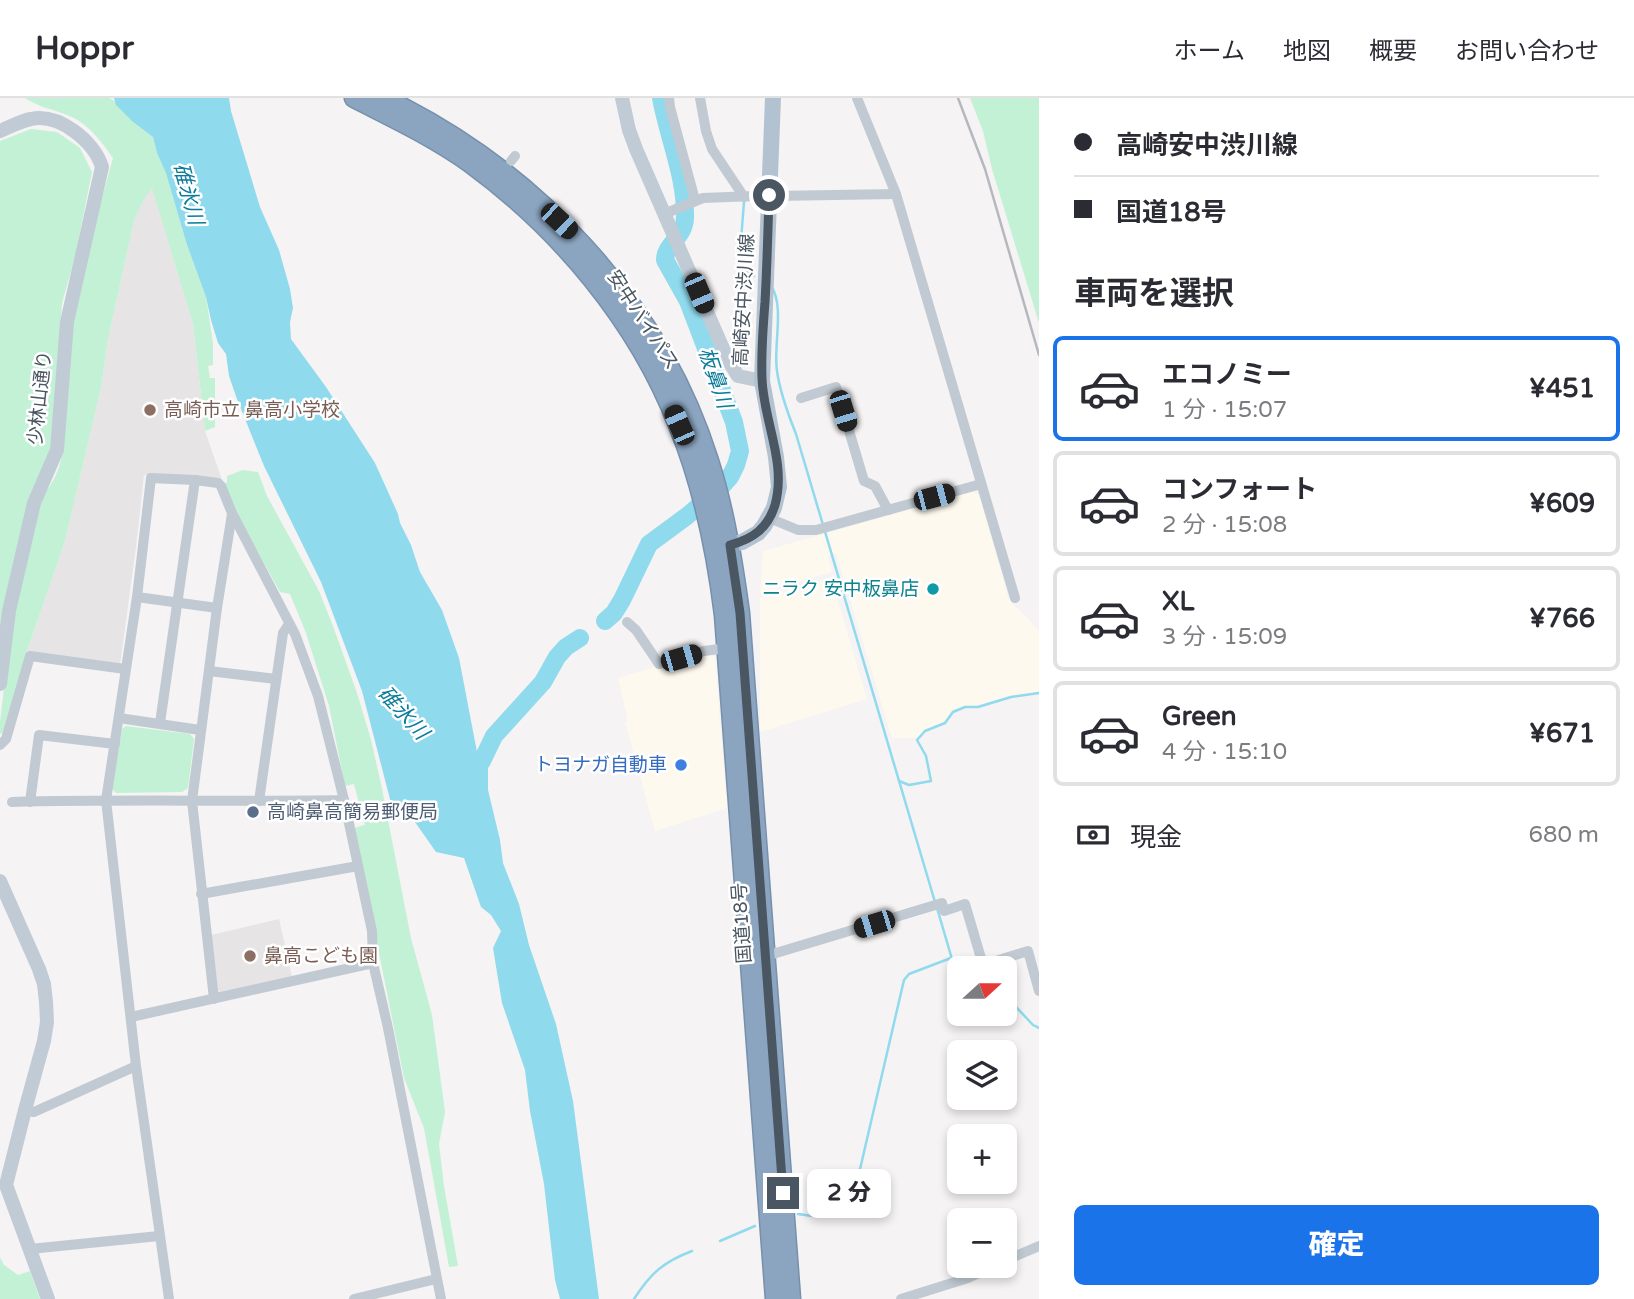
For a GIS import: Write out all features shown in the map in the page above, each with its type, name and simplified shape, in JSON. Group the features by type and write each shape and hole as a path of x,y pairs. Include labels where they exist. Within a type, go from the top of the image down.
{"highway":[{"name":"安中バイパス","path":"354,98 469,162 530,212 560,242 617,311 640,348 664,392 710,493"},
{"name":"安中バイパス","path":"384,98 439,127 475,150 537,200 574,235 640,318 670,369 703,443 722,547"},
{"name":"国道18号","path":"722,547 720,582 791,1299"},
{"name":"国道18号","path":"722,547 740,613 775,1299"}],"main road":[{"name":"高崎安中渋川線","path":"769,518 777,496 779,477 762,381 773,98"},
{"path":"722,547 742,542 758,533 769,518"}],"street":[{"path":"622,98 632,140 670,211 679,248 734,371 738,376 762,381"},
{"path":"670,98 692,202"},
{"path":"670,211 703,198 749,197 712,149 700,98"},
{"path":"857,98 896,194 1014,598"},
{"name":"少林山通り","path":"0,131 32,118 54,121 74,130 98,154 103,167 67,321 57,450 34,503 9,611 0,684"},
{"path":"773,196 896,194"},
{"path":"801,398 836,387 864,481 875,486 888,510"},
{"path":"169,1299 136,1066 106,800 137,597 151,478 195,480 218,483 221,486 289,624 318,696 372,931 373,963 440,1299"},
{"path":"160,723 195,480"},
{"path":"769,518 807,531 981,484"},
{"path":"214,999 192,801 232,513"},
{"path":"137,597 217,608"},
{"path":"627,622 636,630 659,664 704,651 727,648"},
{"path":"259,801 276,679 284,633 289,624"},
{"path":"0,745 6,739 30,656 125,669"},
{"path":"209,671 276,679"},
{"path":"119,718 200,730"},
{"path":"30,802 39,735 115,744"},
{"path":"12,802 344,800"},
{"path":"201,894 358,866"},
{"path":"0,881 39,969 47,1022 3,1186"},
{"path":"757,959 942,903 944,911 965,904 983,965 1028,951 1039,991"},
{"path":"131,1017 373,963"},
{"path":"25,1110 34,1112 136,1066"},
{"path":"0,1170 3,1186 48,1299"},
{"path":"30,1249 159,1236"},
{"path":"1017,1255 1039,1246"},
{"path":"901,1299 967,1278"},
{"path":"355,1299 436,1279"}],"shaded area":[{"name":"高崎市立 鼻高小学校","path":"152,187 193,324 205,431 222,480 144,475 120,665 27,651 65,541 101,388 108,339 134,221"},
{"path":"973,492 979,495 1009,600 1039,630 1039,693 965,706 952,710 944,722 925,731 918,738 892,738 836,553 828,556 832,572 760,593 763,551"},
{"path":"831,578 867,699 760,732 760,598"},
{"name":"トヨナガ自動車","path":"708,652 715,657 727,808 655,831 625,722 628,721 618,678"},
{"name":"鼻高こども園","path":"279,919 292,977 221,994 218,990 211,935"}],"green space":[{"path":"25,98 109,98 126,107 153,137 206,297 213,343 213,365 208,366 210,378 215,378 215,427 205,431 193,324 152,188 134,221 108,339 101,388 65,541 27,651 5,731 0,734 12,619 42,497 56,476 63,452 72,321 84,262 113,158 81,122"},
{"path":"970,98 1039,98 1039,323 983,131"},
{"path":"31,129 57,132 80,148 92,172 75,257 62,303 51,447 0,641 0,141"},
{"path":"243,470 258,472 267,496 319,591 357,693 371,740 411,938 432,1015 445,1112 439,1144 458,1266 449,1267 424,1128 404,1078 354,828 365,825 354,784 345,786 329,706 306,633 290,594 280,592 224,486 227,476"},
{"path":"126,726 190,734 194,739 188,788 182,792 116,793 112,789 122,729"},
{"path":"0,1257 4,1265 18,1275 30,1271 40,1299 0,1299"}],"water":[{"name":"碓氷川","path":"114,98 229,98 260,207 279,250 290,289 293,308 291,339 375,463 420,572 442,610 459,658 477,752 482,761 488,764 488,790 503,863 519,904 529,945 556,1024 573,1101 599,1299 560,1299 525,1070 502,1003 493,948 501,931 491,915 481,907 464,858 436,852 410,815 391,803 362,691 321,582 264,466 237,399 229,376 226,354 218,343 206,297 153,137 116,105"}],"waterway":[{"name":"板鼻川","path":"605,621 622,600 649,544 721,487 730,477 740,451 734,422 688,301 665,260 668,249 682,230 685,202 661,98"},
{"path":"744,202 740,253 744,270 754,276"},
{"path":"771,286 777,304 776,361 782,395 796,434 935,902"},
{"name":"板鼻川","path":"468,779 482,761 494,736 543,682 557,657 580,638"},
{"path":"899,781 909,785 931,781 926,756 917,740 925,731 945,723 953,712 965,707 978,707 1011,697 1039,693"},
{"path":"937,908 951,956"},
{"path":"798,1214 812,1216 847,1204 854,1195 904,980 909,974 947,960"},
{"path":"1017,1008 1039,1028"},
{"path":"720,1241 755,1226"},
{"path":"634,1299 658,1269 692,1251"}],"railway":[{"path":"958,98 985,169 1039,355"}],"place":[{"name":"高崎市立 鼻高小学校","path":"150,410"},
{"name":"ニラク 安中板鼻店","path":"933,589"},
{"name":"トヨナガ自動車","path":"681,765"},
{"name":"高崎鼻高簡易郵便局","path":"253,812"},
{"name":"鼻高こども園","path":"250,956"}],"route":[{"path":"769,195 762,381 779,487 774,508 764,526 748,540 730,545 740,613 783,1193"}]}
